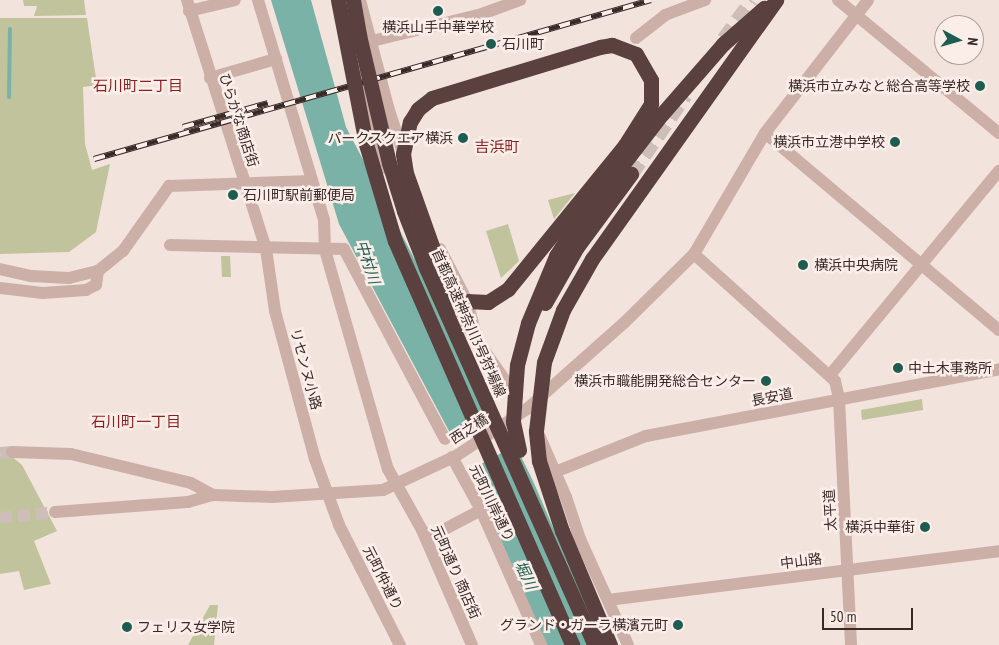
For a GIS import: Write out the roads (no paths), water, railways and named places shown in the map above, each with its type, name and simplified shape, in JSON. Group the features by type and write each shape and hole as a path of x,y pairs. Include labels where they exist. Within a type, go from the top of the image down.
{"highway":[{"path":"337,0 366,144 395,240 572,645"},
{"name":"首都高速神奈川3号狩場線","path":"353,0 389,163 404,211 595,645"},
{"path":"588,645 542,536 513,422 517,365 528,323 556,256 573,229 703,66 738,28 776,0"},
{"path":"610,645 562,531 539,461 536,431 544,362 563,310 592,259 776,0"},
{"path":"467,301 497,299 625,145 650,104 652,80 636,54 624,48 600,47 432,98 418,109 410,122 403,154 411,194 490,408"},
{"path":"519,450 517,398 523,364 534,328 546,300 577,247 631,174"}],"street":[{"path":"188,5 234,0"},
{"name":"元町通り 商店街","path":"258,0 324,220 326,250 395,486 426,538 472,645"},
{"path":"337,0 386,169 438,284 527,409 555,472 580,539 628,645"},
{"path":"360,0 374,47 388,107 424,216 467,301 477,338"},
{"path":"374,47 479,15 520,0"},
{"path":"636,38 665,14 705,0"},
{"path":"838,0 999,133"},
{"name":"西之橋","path":"213,495 328,496 371,492 395,486 454,457 527,409 649,300 694,254 765,133 868,0"},
{"name":"ひらがな商店街","path":"188,5 243,182 266,249"},
{"path":"210,78 276,59"},
{"path":"765,133 999,330"},
{"path":"694,254 830,375 999,171"},
{"path":"0,269 31,276 69,278 98,271 127,245 169,186 243,182 312,182"},
{"path":"170,245 266,249 344,249 445,438"},
{"name":"リセンヌ小路","path":"266,249 275,311 338,525"},
{"path":"0,288 53,293 86,290 96,285 98,271"},
{"name":"長安道","path":"555,472 646,436 999,369"},
{"name":"太平道","path":"830,375 835,381 839,399 851,645"},
{"path":"12,452 71,454 191,483 213,495"},
{"name":"元町川岸通り","path":"454,457 481,510 541,645"},
{"path":"55,512 188,502 213,495"},
{"path":"426,538 481,510"},
{"name":"元町仲通り","path":"338,525 400,645"},
{"name":"中山路","path":"608,600 999,551"}],"water":[{"path":"271,0 311,0 346,127 445,318 494,401 533,481 604,645 546,645 475,480 339,224"}],"waterway":[{"path":"9,97 10,29"}],"tunnel":[{"path":"724,39 752,0"},
{"path":"631,174 685,95"},
{"path":"0,453 12,452"},
{"path":"0,518 55,512"}],"railway":[{"path":"94,159 651,0"},
{"path":"183,127 268,103"}],"place":[{"name":"横浜山手中華学校","path":"438,11"},
{"name":"石川町","path":"491,44"},
{"name":"横浜市立みなと総合高等学校","path":"980,86"},
{"name":"パークスクエア横浜","path":"463,138"},
{"name":"横浜市立港中学校","path":"895,142"},
{"name":"石川町駅前郵便局","path":"233,195"},
{"name":"横浜中央病院","path":"803,265"},
{"name":"中土木事務所","path":"898,368"},
{"name":"横浜市職能開発総合センター","path":"766,381"},
{"name":"横浜中華街","path":"925,527"},
{"name":"グランド・ガーラ横濱元町","path":"678,625"},
{"name":"フェリス女学院","path":"127,627"}],"district":[{"name":"石川町二丁目","path":"138,86"},
{"name":"吉浜町","path":"497,147"},
{"name":"石川町一丁目","path":"136,422"}],"water label":[{"name":"中村川","path":"368,262"},
{"name":"堀川","path":"526,575"}]}
